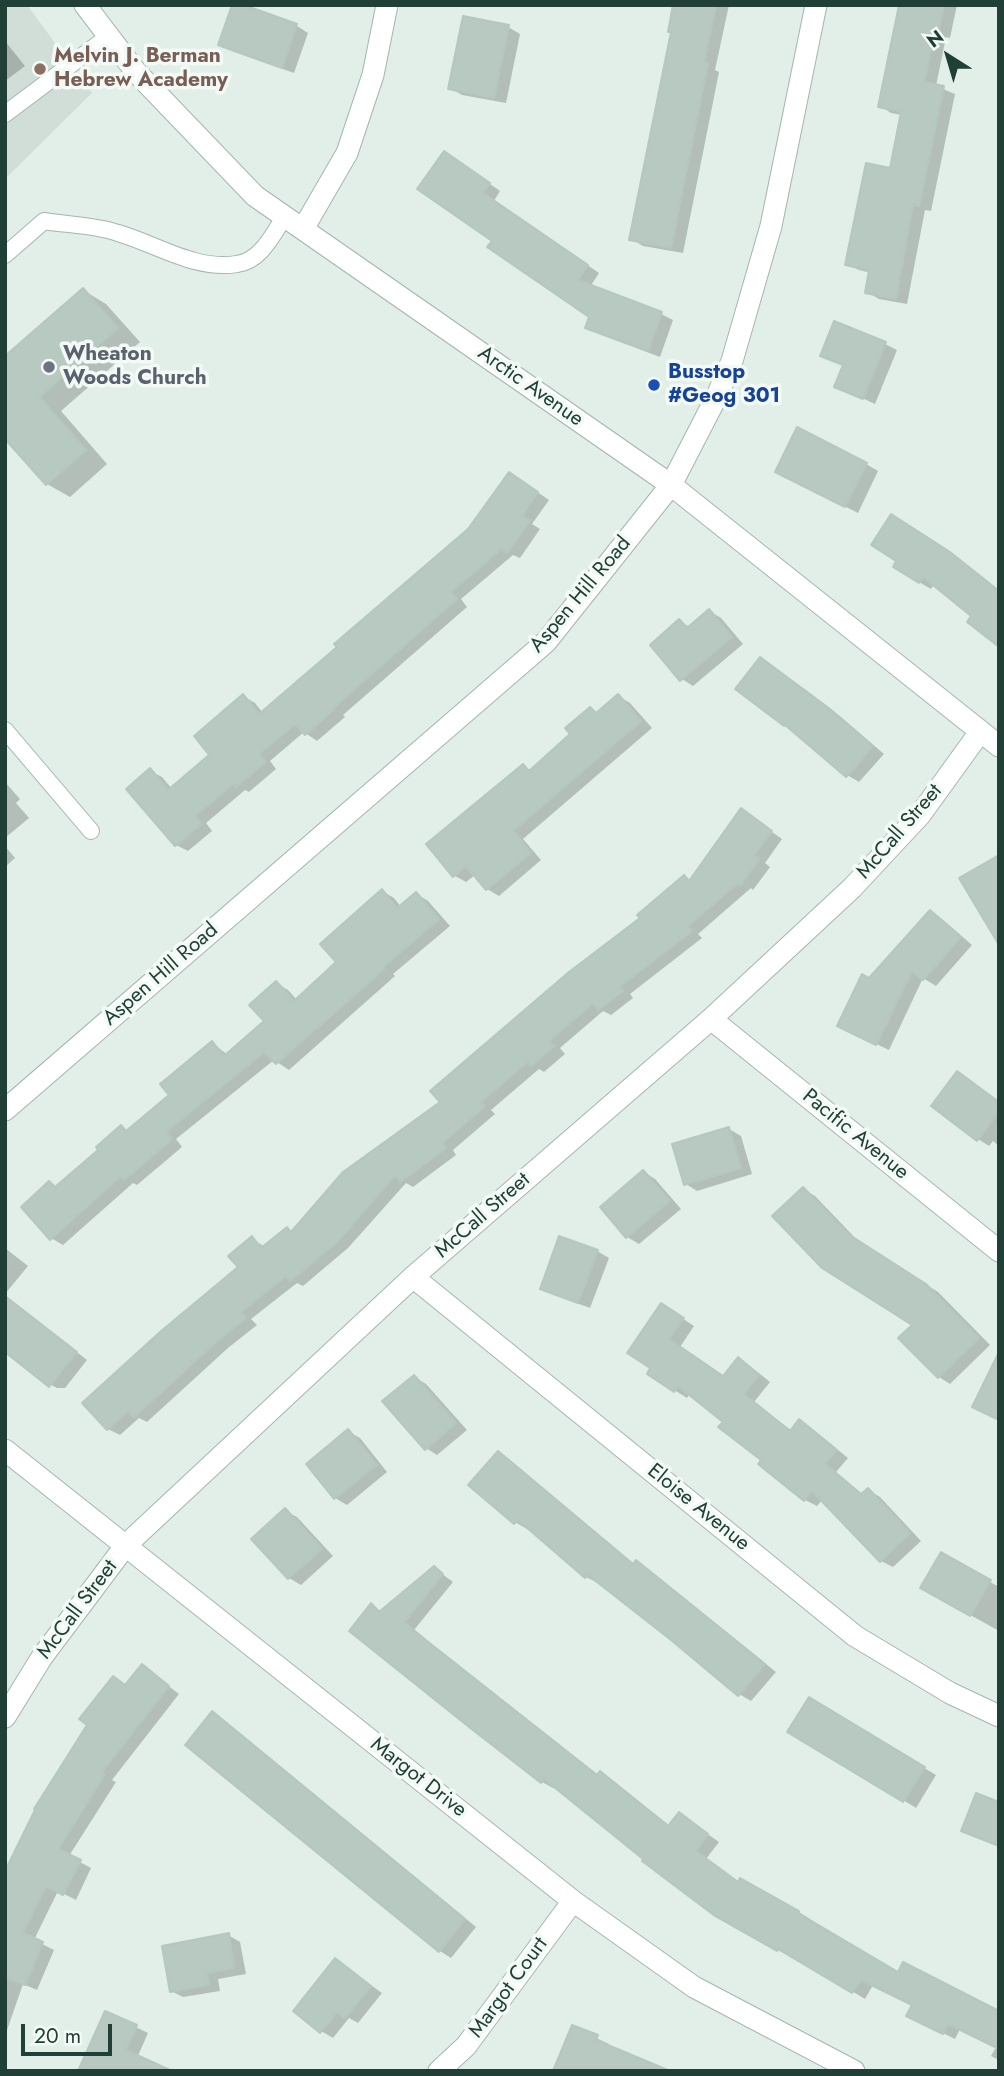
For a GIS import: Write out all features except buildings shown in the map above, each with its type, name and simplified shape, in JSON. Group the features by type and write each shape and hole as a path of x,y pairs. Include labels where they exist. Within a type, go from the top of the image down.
{"street":[{"name":"Arctic Avenue","path":"85,5 136,72 255,195 671,485 999,746"},
{"path":"303,229 346,153 373,75 387,5"},
{"name":"Aspen Hill Road","path":"5,1110 546,642 671,485 718,396 732,361 771,226 816,5"},
{"name":"McCall Street","path":"5,1717 42,1657 126,1545 413,1277 711,1019 852,888 920,815 980,732"},
{"name":"Pacific Avenue","path":"711,1019 999,1251"},
{"name":"Eloise Avenue","path":"413,1277 855,1636 950,1693 999,1716"},
{"name":"Margot Drive","path":"5,1450 573,1901 694,1987 854,2071"},
{"name":"Margot Court","path":"439,2071 466,2046 573,1901"}],"lane":[{"path":"5,114 108,36"},
{"path":"5,255 44,221 116,232 181,257 210,264 239,264 259,254 285,216"},
{"path":"5,730 91,831"}],"shaded area":[{"name":"Melvin J. Berman Hebrew Academy","path":"5,5 27,5 92,93 5,179"}],"place":[{"name":"Melvin J. Berman Hebrew Academy","path":"40,69"},
{"name":"Wheaton Woods Church","path":"49,367"},
{"name":"Busstop #Geog 301","path":"654,385"}]}
